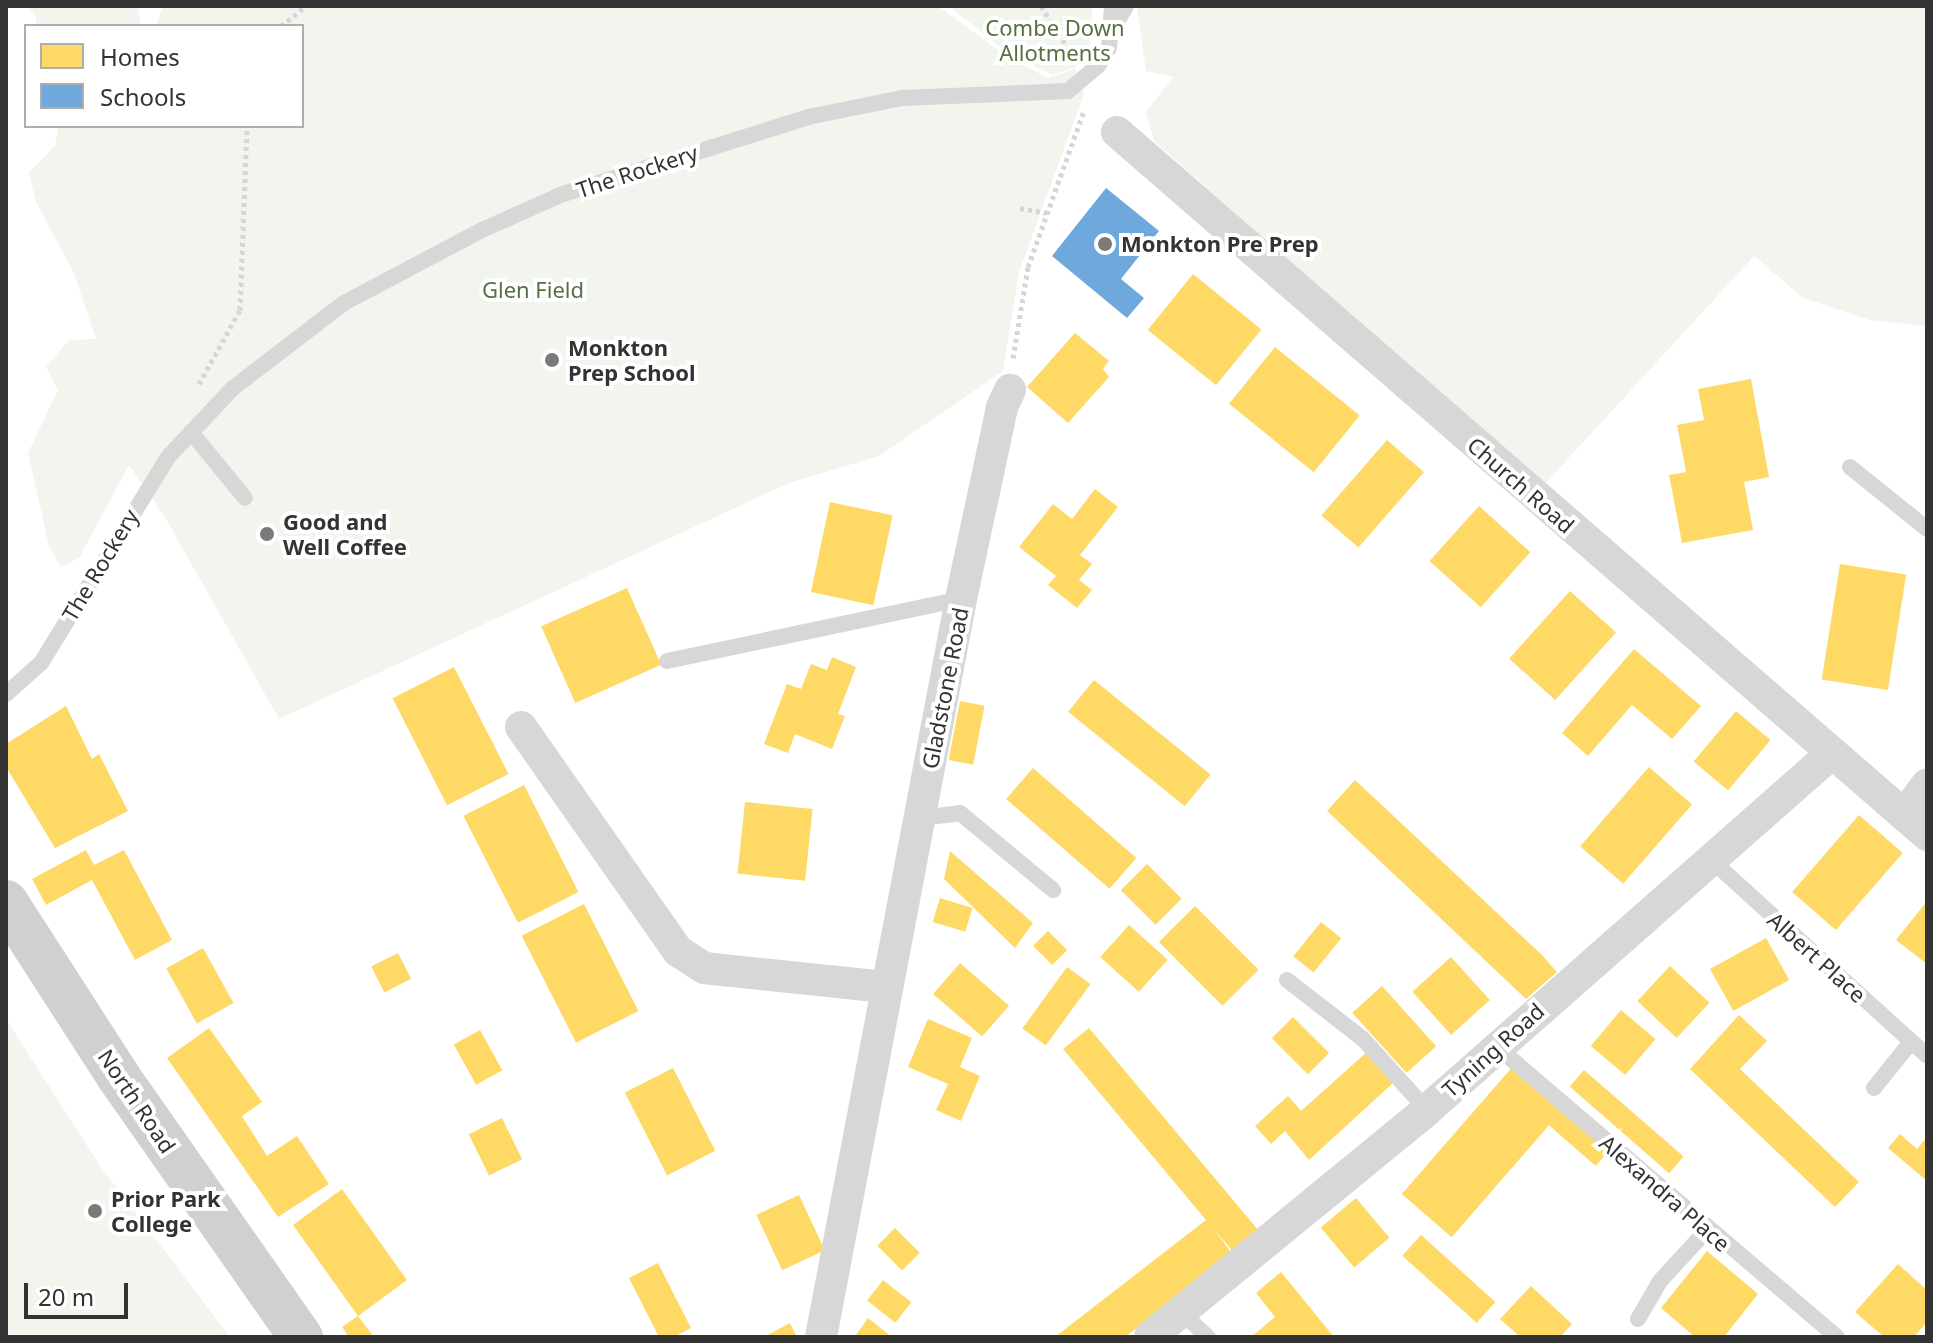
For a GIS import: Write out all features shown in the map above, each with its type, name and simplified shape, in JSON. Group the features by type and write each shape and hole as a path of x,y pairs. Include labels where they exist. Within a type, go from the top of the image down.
{"street":[{"name":"Church Road","path":"1117,132 1830,755 1915,825"},
{"name":"Gladstone Road","path":"821,1337 961,599 1002,407 1010,390"},
{"path":"521,727 678,951 704,968 885,987"},
{"name":"Tyning Road","path":"1164,1329 1427,1110 1708,857 1830,755"},
{"path":"1915,825 1927,785"},
{"name":"North Road","path":"6,902 118,1076 301,1337"}],"lane":[{"path":"1112,6 1114,27"},
{"name":"The Rockery","path":"6,694 41,663 122,525 191,432 233,388 344,303 456,243 563,194 808,117 917,97 1068,91 1087,77 1109,48 1114,27 1126,6"},
{"path":"191,432 245,498"},
{"path":"1850,467 1927,529"},
{"path":"667,661 961,599"},
{"path":"921,818 960,813 1053,890"},
{"name":"Albert Place","path":"1708,857 1927,1056"},
{"path":"1287,980 1363,1039 1427,1110"},
{"path":"1874,1088 1911,1042"},
{"name":"Alexandra Place","path":"1496,1046 1707,1230 1837,1337"},
{"path":"1638,1319 1660,1281 1707,1230"},
{"path":"1164,1329 1208,1337"}],"path":[{"path":"284,24 306,6"},
{"path":"1041,6 1087,77"},
{"path":"1010,390 1028,267 1086,106"},
{"path":"193,395 240,310 247,128"},
{"path":"1020,208 1047,213"}],"green space":[{"path":"27,6 138,6 141,24 35,24 37,19"},
{"name":"Glen Field","path":"163,6 938,6 1005,55 1048,78 1075,69 1084,94 1019,272 1003,371 879,456 789,483 279,719 166,519 129,465 79,558 61,567 49,546 28,453 58,390 46,367 69,340 96,339 74,273 36,202 29,172 55,146 59,128 304,128 304,24 157,24"},
{"name":"Combe Down Allotments","path":"949,6 1092,6 1090,49 1074,68 1052,75 1004,50"},
{"path":"1137,6 1927,6 1927,326 1870,320 1803,298 1754,256 1542,487 1154,141 1146,112 1173,77 1146,71"},
{"name":"Prior Park College","path":"6,1019 100,1166 230,1337 6,1337"}],"building: Homes":[{"path":"1193,274 1261,329 1216,385 1148,330"},
{"path":"1075,333 1109,361 1103,369 1109,377 1068,423 1027,387"},
{"path":"1275,347 1360,416 1314,472 1229,404"},
{"path":"1751,379 1769,477 1744,482 1753,530 1682,543 1669,475 1686,472 1677,425 1704,420 1698,389"},
{"path":"1387,440 1424,472 1358,548 1321,515"},
{"path":"1095,489 1118,507 1080,555 1092,564 1079,580 1092,590 1077,608 1048,585 1056,576 1019,547 1053,504 1072,519"},
{"path":"830,502 893,515 873,605 811,592"},
{"path":"1479,506 1530,552 1481,607 1429,561"},
{"path":"1840,564 1906,574 1888,690 1822,680"},
{"path":"627,588 661,665 575,703 541,626"},
{"path":"1570,591 1616,632 1555,700 1509,659"},
{"path":"1634,649 1701,706 1672,739 1632,705 1588,756 1562,733"},
{"path":"832,657 856,667 838,714 845,716 832,749 795,734 788,753 764,744 787,684 801,689 811,664 827,670"},
{"path":"454,667 508,774 447,805 393,698"},
{"path":"1094,680 1211,774 1185,806 1068,712"},
{"path":"960,701 985,706 973,765 949,760"},
{"path":"66,706 92,759 99,754 128,811 55,848 6,767 6,744"},
{"path":"1736,711 1770,740 1728,790 1694,762"},
{"path":"1649,767 1692,804 1623,884 1580,846"},
{"path":"1033,768 1136,858 1109,889 1006,799"},
{"path":"1355,780 1557,972 1526,999 1327,811"},
{"path":"524,785 578,892 518,923 463,816"},
{"path":"745,802 813,809 805,881 737,874"},
{"path":"1859,815 1903,853 1836,930 1792,892"},
{"path":"86,850 94,865 124,850 172,940 135,960 92,880 46,905 32,879"},
{"path":"950,851 1033,923 1015,948 944,879"},
{"path":"1147,864 1182,899 1155,925 1121,890"},
{"path":"940,898 973,908 965,932 933,922"},
{"path":"1927,901 1927,964 1896,940"},
{"path":"584,904 638,1011 576,1043 522,936"},
{"path":"1195,906 1259,970 1223,1006 1159,942"},
{"path":"1321,922 1341,938 1314,973 1293,956"},
{"path":"1129,925 1168,960 1139,992 1100,957"},
{"path":"1048,931 1067,950 1052,965 1033,946"},
{"path":"1766,938 1789,980 1733,1011 1710,969"},
{"path":"203,948 234,1003 197,1023 166,968"},
{"path":"398,953 411,979 384,992 371,967"},
{"path":"1451,957 1490,1000 1451,1035 1412,992"},
{"path":"960,963 1009,1006 982,1037 933,994"},
{"path":"1670,966 1709,1003 1677,1038 1637,1001"},
{"path":"1067,967 1090,984 1046,1046 1022,1028"},
{"path":"1382,986 1436,1046 1406,1073 1352,1013"},
{"path":"1621,1010 1655,1039 1625,1075 1591,1046"},
{"path":"1739,1015 1767,1041 1740,1069 1859,1182 1835,1207 1690,1069"},
{"path":"1293,1017 1329,1053 1308,1074 1272,1038"},
{"path":"928,1019 972,1038 960,1067 980,1076 961,1121 936,1110 948,1084 908,1067"},
{"path":"209,1028 262,1102 242,1116 267,1156 297,1136 329,1184 278,1217 167,1058"},
{"path":"1089,1028 1259,1231 1234,1253 1214,1229 1233,1255 1125,1337 1055,1337 1206,1220 1063,1049"},
{"path":"480,1030 502,1070 476,1085 454,1045"},
{"path":"1368,1051 1393,1083 1309,1160 1285,1131 1271,1144 1255,1126 1288,1096 1301,1111"},
{"path":"1514,1065 1564,1108 1452,1237 1402,1194"},
{"path":"673,1068 715,1151 667,1175 625,1093"},
{"path":"1584,1070 1684,1157 1669,1173 1570,1087"},
{"path":"1564,1108 1611,1149 1596,1166 1549,1125"},
{"path":"502,1118 522,1159 489,1176 469,1134"},
{"path":"1900,1134 1917,1149 1927,1137 1927,1181 1888,1148"},
{"path":"342,1189 407,1280 358,1316 293,1225"},
{"path":"799,1195 825,1250 782,1270 756,1215"},
{"path":"1356,1198 1389,1238 1354,1267 1321,1228"},
{"path":"895,1228 920,1253 902,1270 877,1246"},
{"path":"1421,1235 1495,1302 1477,1323 1402,1256"},
{"path":"1707,1251 1758,1294 1724,1337 1695,1337 1661,1308"},
{"path":"658,1263 691,1328 674,1337 659,1337 629,1278"},
{"path":"1898,1264 1927,1290 1927,1322 1914,1337 1884,1337 1855,1312"},
{"path":"1281,1272 1334,1337 1251,1337 1275,1317 1256,1293"},
{"path":"883,1280 911,1302 895,1323 867,1300"},
{"path":"1531,1286 1572,1324 1560,1337 1520,1337 1500,1319"},
{"path":"358,1316 374,1337 349,1337 342,1327"},
{"path":"868,1318 892,1337 856,1335"},
{"path":"790,1323 797,1337 764,1337"}],"building: Schools":[{"name":"Monkton Pre Prep","path":"1106,188 1159,231 1121,279 1144,298 1127,318 1052,256"}],"place":[{"name":"Monkton Pre Prep","path":"1105,244"},
{"name":"Monkton Prep School","path":"552,360"},
{"name":"Good and Well Coffee","path":"267,534"},
{"name":"Prior Park College","path":"95,1211"}]}
